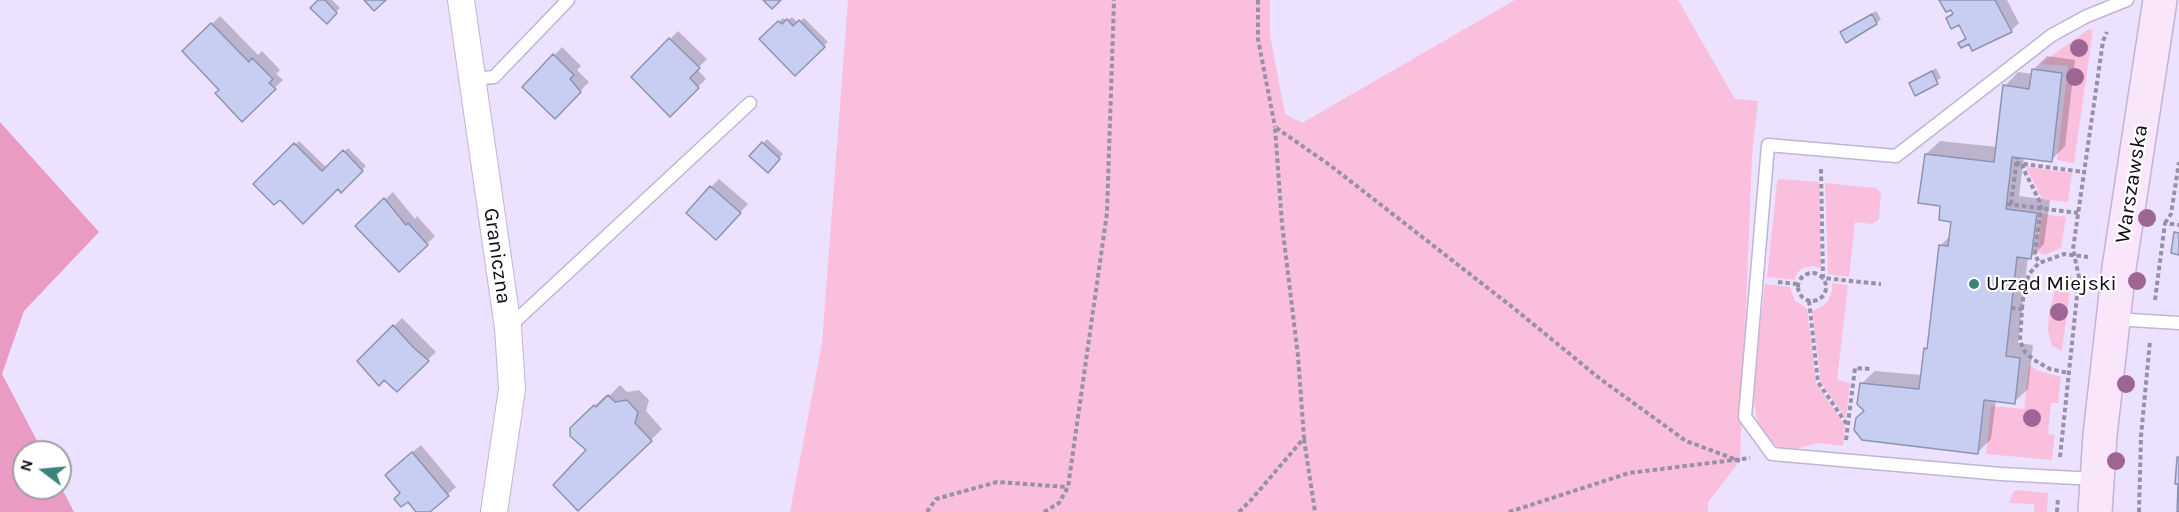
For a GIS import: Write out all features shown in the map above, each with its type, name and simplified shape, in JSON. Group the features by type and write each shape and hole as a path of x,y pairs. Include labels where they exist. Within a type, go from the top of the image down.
{"street":[{"name":"Graniczna","path":"461,0 508,328 512,389 494,512"},
{"name":"Warszawska","path":"2095,512 2113,318 2155,1"}],"lane":[{"path":"472,79 494,77 568,0"},
{"path":"2097,479 2059,478 1772,454 1745,417 1768,145 1896,156 2052,35 2087,15 2123,2"},
{"path":"508,328 750,103"},
{"path":"2113,318 2179,323"}],"path":[{"path":"1044,512 1059,503 1068,487 1107,213 1114,0"},
{"path":"1258,0 1258,39 1275,126 1282,224 1298,356 1304,438 1315,512"},
{"path":"2057,512 2079,277 2073,249 2103,41 2123,2"},
{"path":"1275,126 1331,166 1516,310 1599,378 1686,441 1740,461 1629,473 1509,512"},
{"path":"1821,150 1823,278 1826,281 1826,289 1823,297 1816,301 1802,298 1798,292 1799,278 1806,273 1813,272 1823,278 1881,284"},
{"path":"2017,158 2009,204 2078,213"},
{"path":"2139,512 2141,436 2151,322 2165,223 2171,214 2179,162"},
{"path":"2016,163 2084,172"},
{"path":"2024,165 2023,168 2041,208 2035,254 2039,263"},
{"path":"2165,223 2179,225"},
{"path":"2069,373 2050,369 2034,360 2025,352 2020,341 2024,290 2029,274 2039,263 2064,254 2075,255"},
{"path":"1809,301 1818,382 1848,426"},
{"path":"2011,308 2022,309"},
{"path":"1843,461 1855,368 1871,369"},
{"path":"1239,512 1304,438"},
{"path":"927,512 936,499 997,482 1068,487"}],"shaded area":[{"path":"848,0 1270,0 1270,35 1285,114 1302,123 1515,0 1678,0 1735,99 1758,101 1752,156 1740,461 1708,502 1708,512 790,512 822,343"},
{"path":"2089,29 2093,30 2074,163 2057,160 2068,66 2040,64"},
{"path":"0,122 99,232 24,311 2,374 37,440 12,440 12,500 68,500 74,512 0,512"},
{"path":"2026,167 2072,173 2068,202 2042,199"},
{"path":"1779,179 1819,182 1821,268 1812,266 1803,268 1794,280 1767,277"},
{"path":"1825,183 1876,188 1881,193 1879,219 1872,224 1855,222 1849,277 1828,274"},
{"path":"2042,214 2066,217 2061,248 2045,255 2038,252"},
{"path":"2066,275 2072,275 2062,351 2052,346 2048,331 2049,313 2057,283"},
{"path":"1832,283 1848,285 1837,380 1850,383 1846,419 1821,382 1812,311 1828,301"},
{"path":"1765,284 1790,287 1795,301 1807,308 1816,383 1845,426 1843,446 1818,443 1793,450 1779,448 1764,434 1758,424 1752,393"},
{"path":"2029,365 2039,371 2061,377 2058,403 2051,403 2048,434 2055,435 2052,460 1986,454 1991,406 2024,409"},
{"path":"2017,490 2048,493 2047,512 2034,512 2034,504 2009,503 2013,492"}],"building":[{"path":"318,0 325,0 337,13 327,24 310,8"},
{"path":"364,0 386,0 374,11"},
{"path":"763,0 781,0 772,9"},
{"path":"1939,0 1995,0 2012,32 1972,51 1969,44 1961,48 1958,43 1966,39 1959,25 1951,29 1946,18 1953,14 1951,10 1946,12"},
{"path":"1872,14 1877,24 1846,43 1840,32"},
{"path":"787,19 793,26 799,20 825,47 795,76 759,39 778,21 782,24"},
{"path":"211,23 249,62 252,58 273,79 269,83 276,89 242,122 215,93 219,90 182,51"},
{"path":"669,38 700,68 690,78 699,88 670,117 631,77"},
{"path":"553,54 574,75 570,79 581,92 555,119 522,87"},
{"name":"Urząd Miejski","path":"2032,69 2062,73 2052,162 2012,157 2006,209 2037,213 2031,259 2017,257 2006,356 2020,358 2015,404 1984,400 1978,454 1862,440 1854,430 1856,418 1864,411 1857,404 1860,383 1919,389 1924,348 1927,349 1939,245 1948,246 1951,222 1939,220 1940,206 1918,203 1925,154 1994,162 2003,85 2029,89"},
{"path":"1932,71 1938,84 1915,96 1909,83"},
{"path":"762,142 780,159 768,173 749,156"},
{"path":"294,143 322,171 343,150 363,171 341,193 338,189 303,224 280,200 274,205 253,184"},
{"path":"710,186 741,213 716,240 686,213"},
{"path":"384,198 406,225 408,223 428,245 399,272 355,226"},
{"path":"2174,232 2179,233 2179,255 2171,253"},
{"path":"393,325 429,361 397,392 384,380 379,386 357,361"},
{"path":"608,395 615,402 627,400 638,412 635,423 652,441 578,511 553,485 586,450 570,436 570,428"},
{"path":"412,452 449,496 430,512 416,512 408,502 401,507 394,499 400,493 385,475"},
{"path":"2177,457 2179,457 2179,512 2177,512 2178,484 2175,484"}],"place":[{"name":"Urząd Miejski","path":"1974,284"}]}
